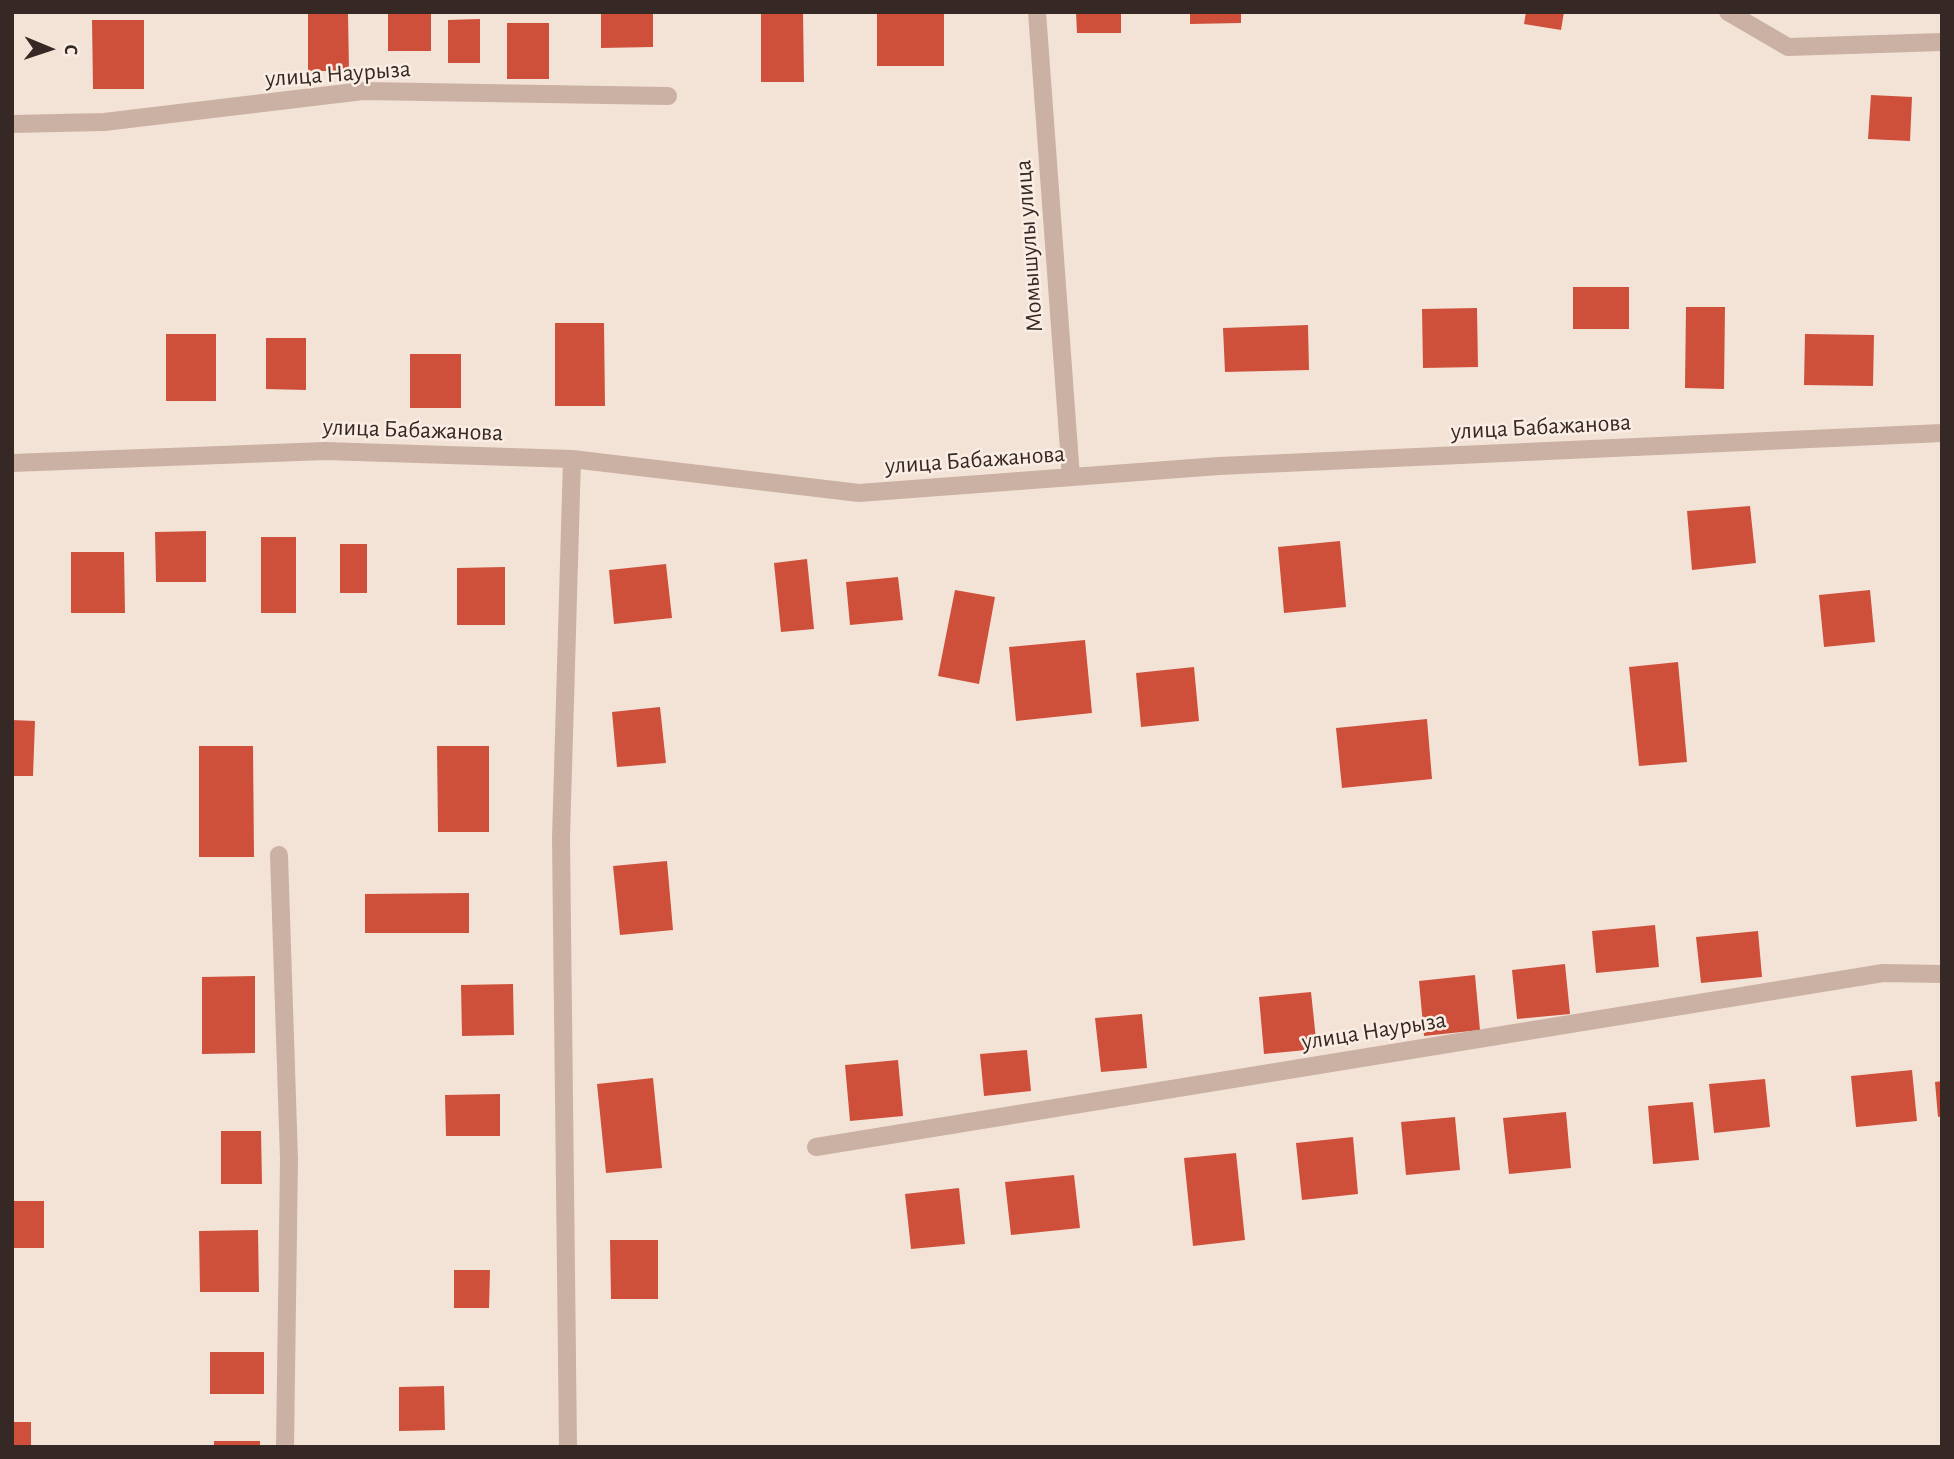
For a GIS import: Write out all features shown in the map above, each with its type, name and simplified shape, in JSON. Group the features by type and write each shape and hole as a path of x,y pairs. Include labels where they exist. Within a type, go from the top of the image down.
{"street":[{"name":"Момышулы улица","path":"1037,12 1071,477"},
{"path":"1728,12 1788,47 1942,41"},
{"name":"улица Наурыза","path":"12,124 104,122 363,91 668,96"},
{"name":"улица Бабажанова","path":"12,463 325,451 572,459 859,493 1233,465 1942,433"},
{"path":"568,1447 561,838 572,459"},
{"path":"279,855 289,1159 285,1447"},
{"name":"улица Наурыза","path":"816,1147 1883,973 1942,974"}],"building":[{"path":"308,12 348,12 349,71 308,71"},
{"path":"388,12 431,12 431,51 388,51"},
{"path":"601,12 653,12 653,47 601,48"},
{"path":"761,12 803,12 804,82 761,82"},
{"path":"877,12 944,12 944,66 877,66"},
{"path":"1076,12 1121,12 1121,33 1077,33"},
{"path":"1190,12 1241,12 1241,23 1190,24"},
{"path":"1526,12 1564,12 1561,30 1524,24"},
{"path":"480,19 480,63 448,63 448,20"},
{"path":"92,20 144,20 144,89 93,89"},
{"path":"507,23 549,23 549,79 507,79"},
{"path":"1871,95 1912,97 1910,141 1868,139"},
{"path":"1573,287 1629,287 1629,329 1573,329"},
{"path":"1686,307 1725,307 1724,389 1685,388"},
{"path":"1477,308 1478,367 1423,368 1422,309"},
{"path":"555,323 604,323 605,406 555,406"},
{"path":"1308,325 1309,370 1225,372 1223,328"},
{"path":"166,334 216,334 216,401 166,401"},
{"path":"1805,334 1874,335 1873,386 1804,385"},
{"path":"266,338 306,338 306,390 266,389"},
{"path":"410,354 461,354 461,408 410,408"},
{"path":"1750,506 1756,563 1692,570 1687,511"},
{"path":"206,531 206,582 156,582 155,532"},
{"path":"261,537 296,537 296,613 261,613"},
{"path":"1340,541 1346,607 1284,613 1278,547"},
{"path":"340,544 367,544 367,593 340,593"},
{"path":"71,552 124,552 125,613 71,613"},
{"path":"807,559 814,629 781,632 774,563"},
{"path":"666,564 672,618 614,624 609,570"},
{"path":"505,567 505,625 457,625 457,568"},
{"path":"898,577 903,620 850,625 846,582"},
{"path":"955,590 995,597 979,684 938,676"},
{"path":"1870,590 1875,642 1824,647 1819,595"},
{"path":"1085,640 1092,713 1016,721 1009,647"},
{"path":"1678,662 1687,762 1639,766 1629,667"},
{"path":"1194,667 1199,721 1141,727 1136,673"},
{"path":"660,707 666,763 617,767 612,712"},
{"path":"1427,719 1432,779 1342,788 1336,728"},
{"path":"12,720 35,721 33,776 12,776"},
{"path":"199,746 253,746 254,857 199,857"},
{"path":"437,746 489,746 489,832 438,832"},
{"path":"667,861 673,930 620,935 613,866"},
{"path":"469,893 469,933 365,933 365,894"},
{"path":"1655,925 1659,967 1596,973 1592,931"},
{"path":"1758,931 1762,977 1701,983 1696,937"},
{"path":"1565,964 1570,1014 1517,1019 1512,970"},
{"path":"1475,975 1480,1030 1424,1036 1419,981"},
{"path":"255,976 255,1053 202,1054 202,977"},
{"path":"513,984 514,1035 462,1036 461,985"},
{"path":"1311,992 1317,1049 1264,1054 1259,997"},
{"path":"1142,1014 1147,1068 1101,1072 1095,1018"},
{"path":"1027,1050 1031,1091 984,1096 980,1054"},
{"path":"898,1060 903,1116 850,1121 845,1065"},
{"path":"1912,1070 1917,1121 1856,1127 1851,1076"},
{"path":"653,1078 662,1168 606,1173 597,1084"},
{"path":"1765,1079 1770,1127 1714,1133 1709,1084"},
{"path":"1942,1081 1942,1116 1938,1117 1935,1082"},
{"path":"500,1094 500,1136 446,1136 445,1095"},
{"path":"1693,1102 1699,1160 1653,1164 1648,1106"},
{"path":"1566,1112 1571,1168 1509,1174 1503,1118"},
{"path":"1455,1117 1460,1170 1406,1175 1401,1122"},
{"path":"221,1131 261,1131 262,1184 221,1184"},
{"path":"1353,1137 1358,1194 1302,1200 1296,1143"},
{"path":"1236,1153 1245,1240 1193,1246 1184,1158"},
{"path":"1074,1175 1080,1228 1011,1235 1005,1182"},
{"path":"959,1188 965,1244 911,1249 905,1194"},
{"path":"12,1201 44,1201 44,1248 12,1248"},
{"path":"258,1230 259,1292 200,1292 199,1231"},
{"path":"610,1240 658,1240 658,1299 611,1299"},
{"path":"454,1270 490,1270 489,1308 454,1308"},
{"path":"210,1352 264,1352 264,1394 210,1394"},
{"path":"444,1386 445,1430 399,1431 399,1387"},
{"path":"12,1422 31,1422 31,1447 12,1447"},
{"path":"214,1441 260,1441 260,1447 214,1447"}]}
